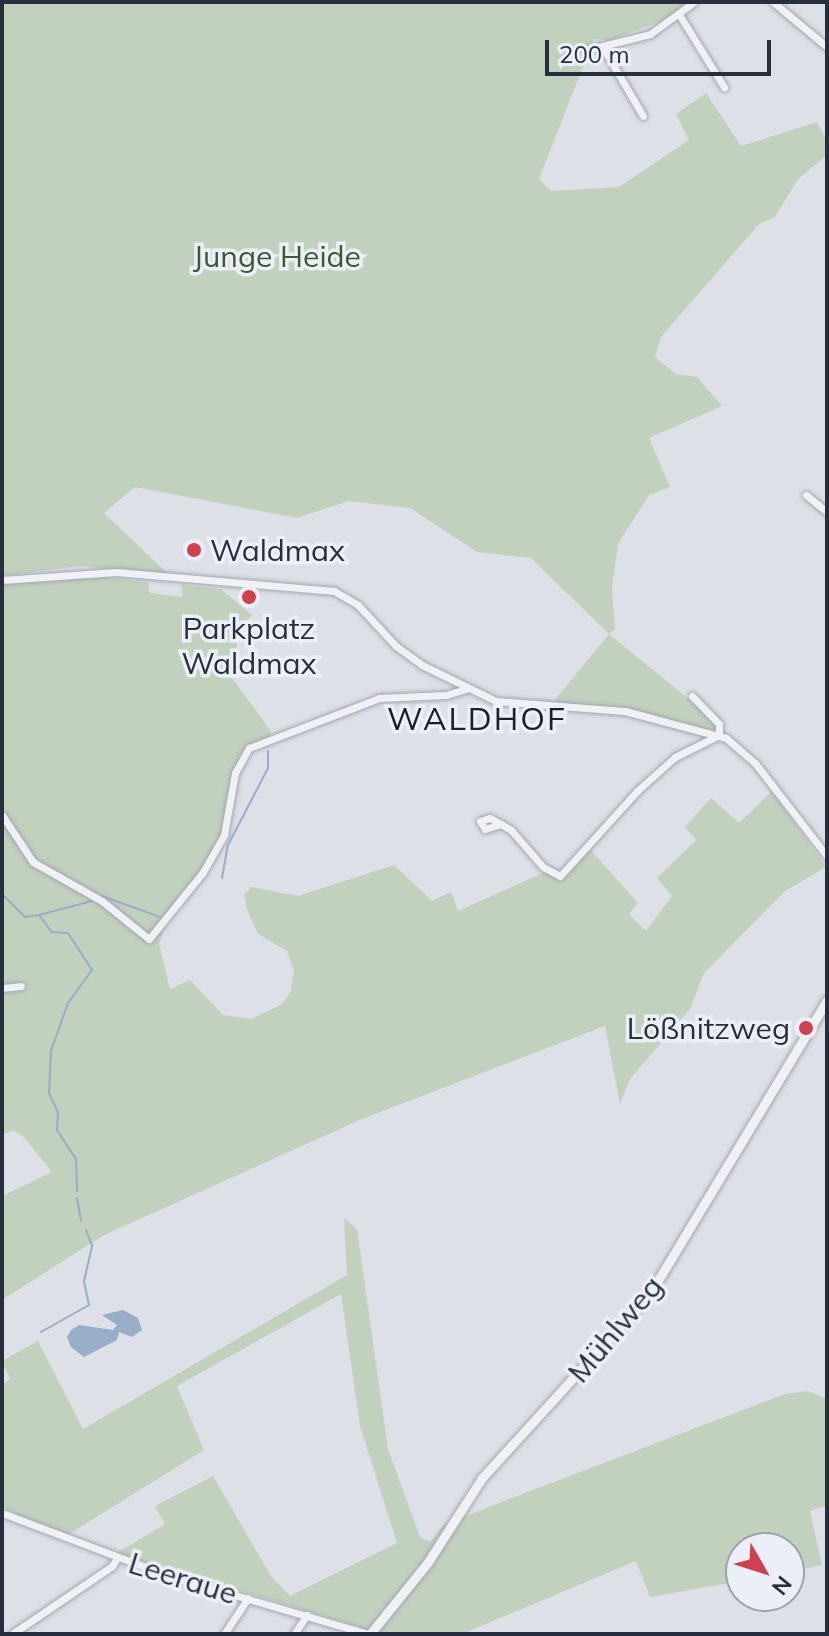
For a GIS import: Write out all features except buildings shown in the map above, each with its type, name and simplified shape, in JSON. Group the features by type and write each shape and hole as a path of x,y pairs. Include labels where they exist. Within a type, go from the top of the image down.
{"street":[{"path":"586,50 650,34 680,16 694,2"},
{"path":"773,2 827,47"},
{"path":"680,16 724,87"},
{"path":"602,46 643,116"},
{"path":"806,495 827,512"},
{"path":"2,580 80,571 334,591 358,605 396,646 466,689 496,701 625,711 719,735 755,763 827,856"},
{"path":"2,815 33,862 102,901 149,939 203,872 224,835 235,773 249,748 379,698 446,695 466,689"},
{"path":"692,696 719,724 719,735"},
{"path":"501,824 543,867 560,876 675,757 719,735"},
{"path":"2,988 21,986"},
{"name":"Mühlweg","path":"369,1634 428,1562 482,1478 651,1292 827,1000"},
{"name":"Leeraue","path":"2,1513 117,1558 369,1634"},
{"path":"12,1634 112,1566 117,1558"},
{"path":"224,1634 248,1598"},
{"path":"294,1634 307,1615"}],"green space":[{"name":"Junge Heide","path":"2,2 686,2 671,18 609,40 594,39 539,179 551,191 619,187 689,140 676,114 706,93 741,146 817,122 827,141 827,155 798,179 775,217 759,224 661,337 655,357 676,374 697,377 722,406 649,438 670,487 649,495 618,544 612,588 615,629 609,634 531,558 477,552 410,508 349,501 297,518 135,487 104,513 169,575 80,566 2,576"},
{"path":"80,575 148,582 150,593 183,597 181,585 221,589 252,615 239,630 232,678 270,730 271,740 251,750 236,773 226,835 168,918 159,944 170,989 190,980 223,1015 251,1019 281,1005 290,993 294,971 287,951 258,934 247,909 244,894 252,887 298,896 394,865 432,901 451,892 458,911 545,872 560,881 588,847 638,903 629,914 646,931 672,896 657,878 696,840 685,827 711,798 739,823 772,791 826,867 785,891 704,973 690,1009 630,1079 620,1104 605,1026 362,1119 104,1235 2,1300 2,1196 52,1172 23,1136 13,1130 2,1135 2,584"},
{"path":"609,634 717,726 712,730 554,701"},
{"path":"344,1218 357,1229 388,1449 420,1537 430,1542 443,1525 785,1394 808,1391 827,1399 827,1505 810,1511 822,1565 805,1569 805,1532 725,1532 725,1584 650,1597 636,1561 462,1634 383,1634 117,1553 165,1524 155,1506 213,1476 271,1576 290,1596 397,1543 360,1426 341,1294 177,1386 204,1450 66,1536 2,1507 2,1385 10,1379 2,1361 38,1341 83,1429 347,1275"}],"water":[{"path":"123,1310 138,1318 142,1330 132,1337 119,1332 117,1340 84,1357 71,1347 67,1337 71,1330 79,1325 113,1330 117,1325 102,1315"}],"waterway":[{"path":"222,878 228,845 268,768 268,751"},
{"path":"2,894 25,917 39,915 52,932 68,933 92,970 68,1003 51,1051 49,1093 58,1112 57,1130 76,1159 77,1191"},
{"path":"102,896 160,917"},
{"path":"39,915 92,901"},
{"path":"77,1198 81,1221"},
{"path":"41,1332 89,1305 84,1281 92,1245 86,1230"}],"place":[{"name":"Waldmax","path":"194,550"},
{"name":"Parkplatz Waldmax","path":"249,597"},
{"name":"Lößnitzweg","path":"806,1028"}],"district":[{"name":"WALDHOF","path":"477,718"}]}
